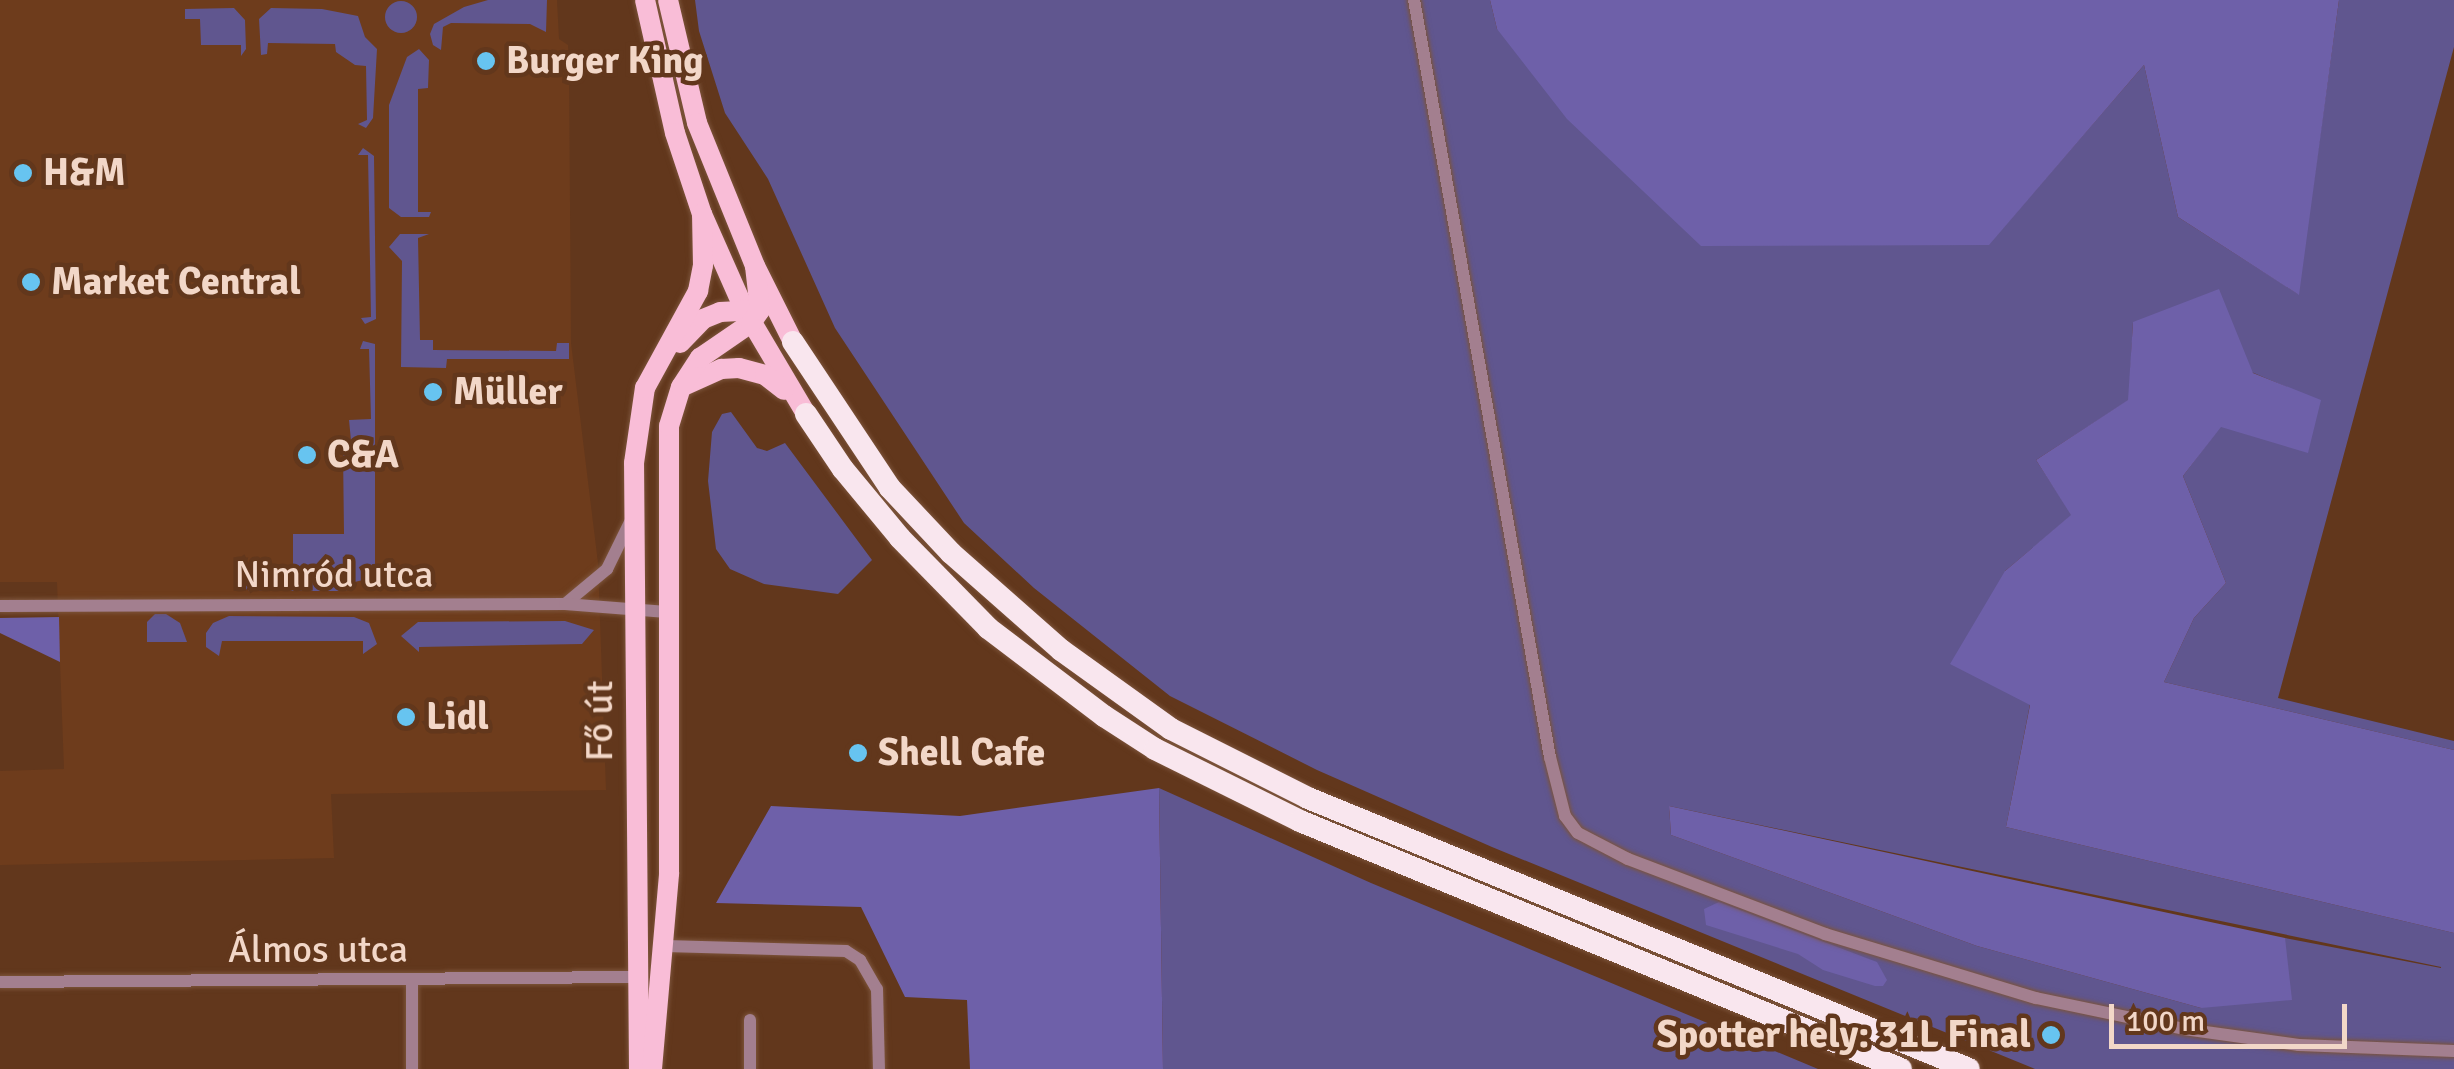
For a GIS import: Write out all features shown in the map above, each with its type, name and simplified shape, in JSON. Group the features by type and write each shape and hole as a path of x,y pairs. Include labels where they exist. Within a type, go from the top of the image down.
{"highway":[{"path":"793,342 890,488 951,552 1061,650 1170,729 1308,798 1969,1069"},
{"path":"806,414 843,469 900,538 988,628 1104,716 1155,749 1300,821 1901,1069"}],"main road":[{"path":"646,0 675,133 702,214 806,414"},
{"path":"668,0 697,123 755,266 793,342"},
{"path":"652,374 698,291 703,266 702,214"},
{"path":"652,1069 665,946 667,452 681,387 700,358 751,314 755,266"},
{"path":"652,374 703,320 751,314 793,342"},
{"path":"681,387 720,369 739,368 765,376 806,414"},
{"name":"Fő út","path":"639,1069 634,513 638,421 652,374"},
{"path":"635,892 665,946"}],"street":[{"path":"1414,0 1550,757 1565,816 1578,833 1628,859 1824,934 2036,998 2184,1029 2299,1045 2454,1051"},
{"path":"565,604 607,569 634,513"},
{"name":"Nimród utca","path":"0,606 565,604 667,612"},
{"path":"665,946 846,951 860,960 878,989 878,1069"},
{"name":"Álmos utca","path":"0,982 637,977"},
{"path":"412,979 412,1069"},
{"path":"750,1020 750,1069"}],"shaded area":[{"path":"0,0 557,0 559,39 568,45 571,343 598,563 606,790 331,794 334,858 0,865 0,771 64,769 57,582 0,582"},
{"path":"488,0 547,0 546,32 530,24 451,23 443,27 441,50 433,45 430,34 434,24 464,7"},
{"path":"695,0 1490,0 1497,29 1988,245 2144,65 2178,217 2298,294 2339,0 2454,0 2454,47 2278,698 2454,741 2454,750 2164,682 2194,618 2226,583 2183,476 2220,427 2320,401 2133,322 2129,400 2036,460 2072,515 2005,571 2030,704 2006,827 2454,933 2454,1069 2035,1069 1492,847 1317,770 1170,696 1034,588 964,523 835,328 768,179 725,113 699,31","holes":["1669,806 2441,967 2285,938 2201,1008 1977,946 1671,835"]},
{"path":"1490,0 2339,0 2299,295 2178,217 2144,65 1989,245 1701,246 1567,119 1497,29"},
{"path":"401,1 412,6 417,17 412,28 401,33 390,28 385,17 390,6"},
{"path":"234,8 245,20 246,49 241,56 241,45 201,45 200,19 185,19 185,9"},
{"path":"271,8 322,9 358,16 365,37 377,49 373,118 366,128 358,124 367,120 366,66 355,65 336,52 335,44 268,43 267,54 261,55 259,19"},
{"path":"419,49 429,60 428,88 418,89 418,212 431,212 429,217 401,217 389,208 389,105 407,57"},
{"path":"363,148 374,156 376,319 365,324 361,318 371,317 368,155 358,155"},
{"path":"400,234 429,234 418,238 420,340 433,340 433,350 556,351 557,343 569,343 569,359 447,359 446,368 401,367 402,261 389,247"},
{"path":"2219,289 2253,373 2321,400 2308,453 2221,427 2183,476 2226,583 2194,618 2164,682 2454,750 2454,933 2006,827 2030,705 1950,664 2005,571 2071,515 2036,460 2128,400 2133,322"},
{"path":"363,341 375,344 372,578 350,583 346,591 250,591 241,587 234,576 238,568 242,569 243,578 293,577 293,534 344,534 343,451 352,451 349,420 371,419 369,349 360,349"},
{"path":"731,412 757,448 767,451 785,443 872,560 838,594 764,584 730,569 716,549 708,481 712,432 722,414"},
{"path":"155,614 166,614 180,623 187,642 147,642 147,622"},
{"path":"229,616 354,617 369,623 377,644 363,654 363,641 222,641 219,656 206,647 206,633 213,623"},
{"path":"59,617 60,662 0,633 0,618"},
{"path":"565,621 594,630 582,644 419,647 419,652 401,636 418,622"},
{"path":"1159,788 1371,883 1818,1069 1163,1069"},
{"path":"1159,788 1163,1069 970,1069 967,1000 905,997 861,907 716,903 771,806 960,816"},
{"path":"1669,806 2285,938 2292,1000 2201,1008 1977,946 1671,835"},
{"path":"1719,902 1877,962 1887,980 1883,986 1875,986 1823,970 1798,954 1706,925 1704,909"}],"place":[{"name":"Burger King","path":"486,61"},
{"name":"H&M","path":"23,173"},
{"name":"Market Central","path":"31,282"},
{"name":"Müller","path":"433,392"},
{"name":"C&A","path":"307,455"},
{"name":"Lidl","path":"406,717"},
{"name":"Shell Cafe","path":"858,753"},
{"name":"Spotter hely: 31L Final","path":"2051,1035"}]}
